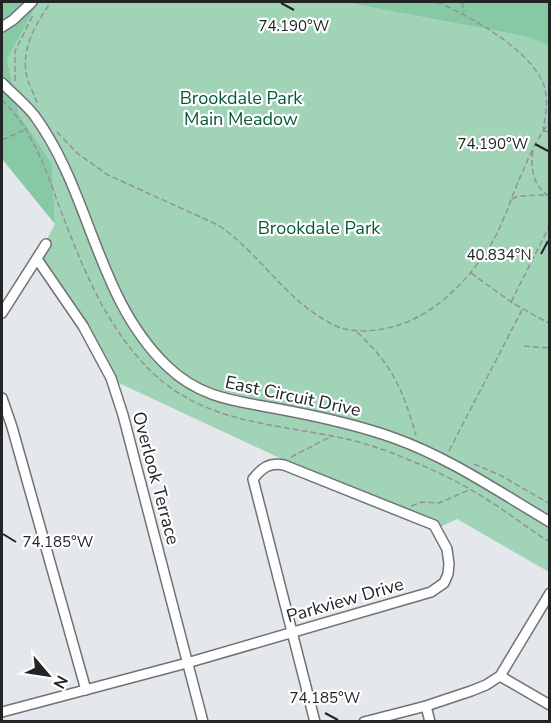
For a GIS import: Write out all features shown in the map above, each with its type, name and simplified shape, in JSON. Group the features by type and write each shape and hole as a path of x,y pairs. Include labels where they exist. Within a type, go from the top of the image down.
{"street":[{"path":"2,27 32,2"},
{"name":"East Circuit Drive","path":"2,83 33,114 58,154 119,300 143,340 167,366 188,384 208,394 231,401 333,420 385,435 445,460 549,522"},
{"path":"2,313 46,244"},
{"name":"Overlook Terrace","path":"37,259 83,326 111,378 203,722"},
{"path":"2,398 86,690"},
{"name":"Parkview Drive","path":"2,712 187,663 291,633 431,592 439,588 448,574 447,549 434,525 281,464 269,465 260,470 253,479 291,633"},
{"path":"364,722 426,706 486,685 500,676 549,593"},
{"path":"291,633 315,722"},
{"path":"500,676 549,705"},
{"path":"426,706 430,722"}],"path":[{"path":"40,112 26,73 26,50 32,34 51,2"},
{"path":"437,2 464,14 497,36 532,65 543,84 546,98 543,130"},
{"path":"462,2 464,14"},
{"path":"16,88 15,51 35,12"},
{"path":"2,100 26,130 43,161 77,251 96,292 136,356 156,376 179,394 210,410 255,423 333,436 391,452 470,489 549,542"},
{"path":"52,126 77,153 108,176 218,225 234,236 301,304 332,324 345,330 356,331 382,330 411,322 438,304 470,273 494,239 534,148 549,122"},
{"path":"2,140 26,130"},
{"path":"543,130 549,132"},
{"path":"534,148 531,164 536,184 549,197"},
{"path":"510,201 518,195 546,195"},
{"path":"511,302 549,225"},
{"path":"470,273 511,302 549,324"},
{"path":"445,460 523,308"},
{"path":"356,331 380,354 396,378 418,448"},
{"path":"524,346 549,348"},
{"path":"285,461 333,436"},
{"path":"474,464 502,476 549,504"},
{"path":"405,509 423,502 439,503 470,489"}],"green space":[{"path":"2,2 38,2 7,60 19,114 52,164 55,224 2,159"},
{"name":"Brookdale Park","path":"38,2 355,2 353,4 528,37 549,46 549,572 457,519 434,530 106,377 40,252 55,224 52,164 19,114 7,60"},
{"path":"355,2 549,2 549,46 528,37 353,4"}],"park label":[{"name":"Brookdale Park Main Meadow","path":"241,108"}]}
